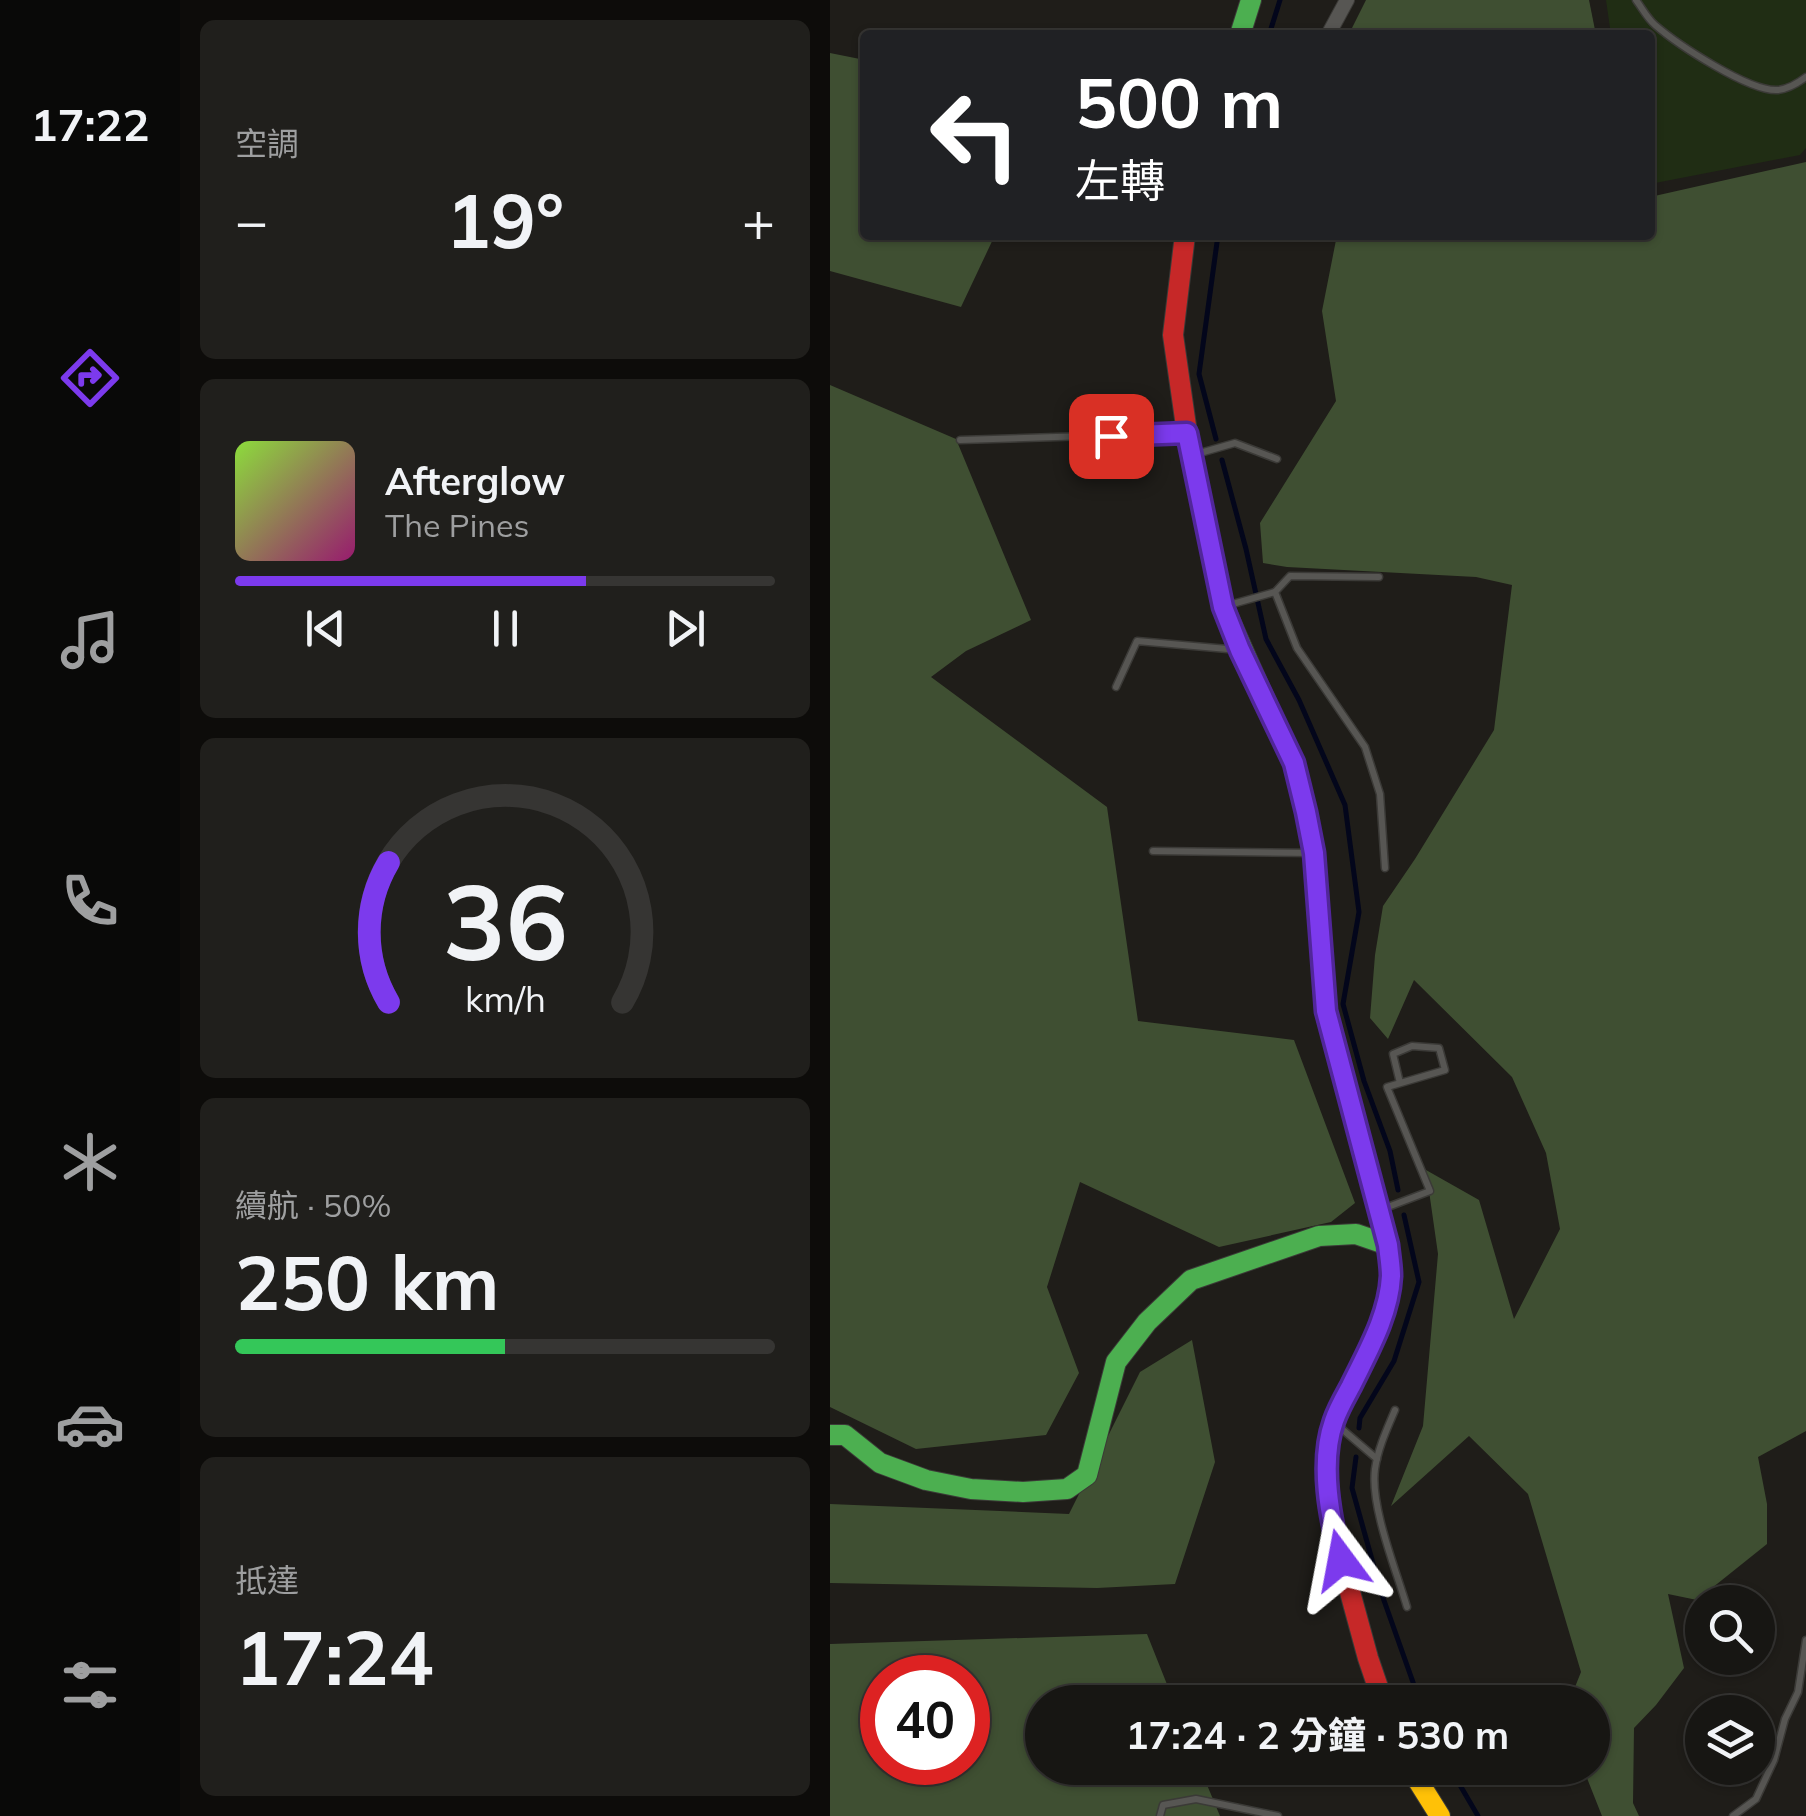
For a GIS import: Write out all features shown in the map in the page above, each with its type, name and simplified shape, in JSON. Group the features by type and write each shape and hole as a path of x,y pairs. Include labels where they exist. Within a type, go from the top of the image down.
{"street":[{"path":"1242,30 1251,0"},
{"path":"1331,30 1347,0"},
{"path":"1184,240 1173,335 1187,433 1223,607 1294,763 1314,853 1326,1011 1388,1245 1391,1276 1387,1303 1333,1422 1327,1486 1332,1526 1377,1685"},
{"path":"830,1435 846,1435 880,1462 926,1480 971,1489 1068,1489 1087,1474 1116,1362 1148,1322 1192,1280 1319,1236 1356,1234 1388,1245"},
{"path":"1421,1785 1440,1816"}],"lane":[{"path":"1636,0 1652,22 1676,41 1746,82 1780,90 1806,77"},
{"path":"960,440 1187,433"},
{"path":"1192,455 1235,443 1277,459"},
{"path":"1223,607 1275,592 1290,576 1379,578"},
{"path":"1275,592 1297,648 1365,747 1380,794 1385,868"},
{"path":"1116,687 1137,642 1240,650"},
{"path":"1153,850 1314,853"},
{"path":"1379,1211 1430,1191 1387,1087 1400,1084 1445,1070 1439,1048 1412,1046 1394,1054 1400,1084"},
{"path":"1396,1410 1374,1473 1378,1508 1407,1606"},
{"path":"1333,1422 1377,1459"},
{"path":"1733,1816 1756,1799 1774,1760 1785,1719 1798,1692 1806,1640"},
{"path":"1160,1816 1163,1805 1196,1799 1278,1816"}],"green space":[{"path":"1366,0 1589,0 1595,30 1352,30"},
{"path":"1606,0 1806,0 1806,148 1800,155 1655,183 1655,30 1610,30"},
{"path":"830,53 860,59 860,240 993,240 961,307 830,271"},
{"path":"1806,162 1806,1431 1758,1457 1767,1504 1767,1544 1716,1585 1685,1585 1685,1598 1668,1594 1684,1668 1634,1728 1633,1803 1639,1816 1602,1816 1590,1785 1610,1785 1610,1685 1576,1685 1581,1672 1528,1494 1469,1436 1391,1506 1423,1426 1438,1254 1426,1170 1479,1200 1514,1319 1560,1229 1546,1153 1512,1077 1414,980 1388,1039 1370,1018 1383,906 1494,730 1512,585 1476,577 1263,563 1260,523 1336,401 1322,311 1336,240 1655,240 1655,196"},
{"path":"830,385 956,439 1031,620 966,651 931,677 1107,807 1138,1021 1294,1040 1355,1203 1331,1222 1219,1247 1080,1182 1047,1287 1079,1373 1046,1435 916,1449 830,1407"},
{"path":"1192,1340 1215,1462 1175,1584 1097,1588 830,1583 830,1504 1069,1514 1140,1372"},
{"path":"1147,1634 1167,1685 1025,1685 1025,1785 1207,1785 1220,1816 830,1816 830,1644"}],"waterway":[{"path":"1271,30 1280,0"},
{"path":"1216,439 1199,374 1217,240"},
{"path":"1222,460 1266,639 1299,700 1345,805 1359,912 1343,1004 1364,1081 1390,1151 1398,1190"},
{"path":"1359,1428 1360,1418 1394,1361 1419,1282 1404,1215"},
{"path":"1356,1457 1352,1488 1381,1592 1414,1685"},
{"path":"1460,1785 1478,1816"}],"traffic: fast":[{"path":"1242,30 1251,0"},
{"path":"1223,605 1293,763 1306,812 1315,853 1325,1011 1390,1260 1384,1314 1342,1401 1328,1445 1332,1526"},
{"path":"830,1435 845,1435 880,1463 926,1480 971,1489 1067,1489 1087,1475 1116,1362 1147,1322 1191,1280 1319,1236 1356,1234 1388,1245"}],"traffic: slow":[{"path":"1421,1785 1440,1816"}],"traffic: jam":[{"path":"1184,240 1173,335 1187,433 1223,605"},
{"path":"1332,1526 1377,1685"}],"route":[{"path":"1111,436 1187,433 1223,607 1294,763 1306,812 1314,853 1326,1011 1388,1245 1391,1276 1377,1332 1333,1422 1327,1486 1341,1560"}]}
